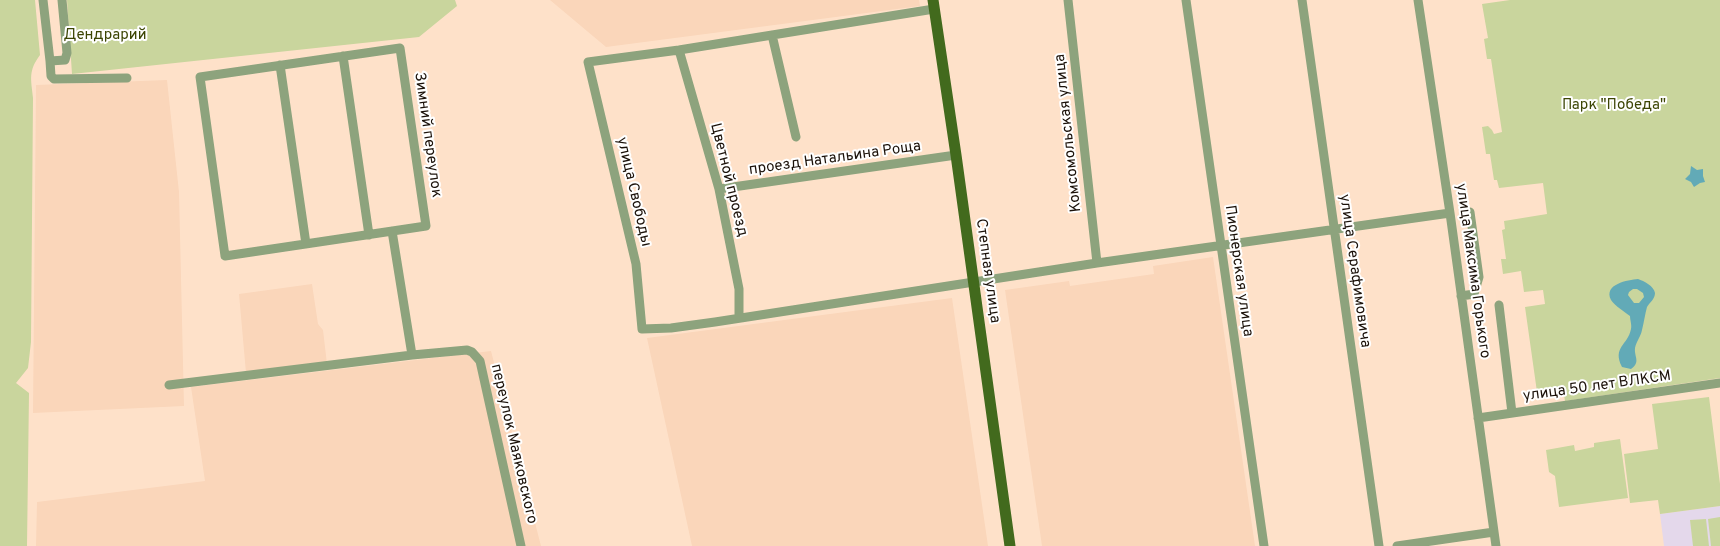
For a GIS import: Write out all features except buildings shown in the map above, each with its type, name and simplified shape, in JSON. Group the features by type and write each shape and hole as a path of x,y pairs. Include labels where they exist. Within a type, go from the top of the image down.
{"main road":[{"name":"Степная улица","path":"933,5 956,155 1010,546"}],"street":[{"path":"43,0 51,76 54,78 127,78"},
{"path":"50,61 65,60 67,53 62,0"},
{"name":"Комсомольская улица","path":"1068,0 1097,263"},
{"name":"Пионерская улица","path":"1186,0 1264,546"},
{"name":"улица Серафимовича","path":"1302,0 1379,546"},
{"name":"улица Максима Горького","path":"1419,0 1496,546"},
{"path":"679,50 933,5"},
{"name":"проезд Натальина Роща","path":"772,35 796,137"},
{"name":"Зимний переулок","path":"343,56 400,48 426,226 392,231"},
{"name":"улица Свободы","path":"679,50 588,62 636,264 642,329 671,328 739,318"},
{"name":"Цветной проезд","path":"679,50 719,189 738,289 739,318"},
{"path":"369,235 343,56 200,77 225,256 369,235 392,231 412,355"},
{"path":"280,65 306,244"},
{"name":"проезд Натальина Роща","path":"719,189 956,155"},
{"path":"1461,296 1474,294 1479,277 1470,212"},
{"path":"739,318 1220,245 1450,214"},
{"path":"1499,305 1512,413"},
{"name":"переулок Маяковского","path":"170,385 412,355 466,350 472,352 480,361 521,546"},
{"name":"улица 50 лет ВЛКСМ","path":"1478,418 1720,384"},
{"path":"1398,546 1494,532"}],"shaded area":[{"path":"550,0 919,0 920,6 606,47"},
{"path":"167,80 179,192 184,406 33,413 36,85"},
{"path":"1213,257 1255,546 1042,546 1005,290 1069,281 1070,286 1154,274 1153,266"},
{"path":"312,284 318,324 323,330 327,364 246,373 239,294"},
{"path":"952,298 988,546 692,546 647,338"},
{"path":"491,351 541,546 36,546 37,502 205,481 191,387"},
{"path":"1720,506 1720,546 1664,546 1660,514"}],"green space":[{"path":"0,0 35,0 40,55 31,75 33,98 31,342 28,368 16,383 29,393 27,546 0,546"},
{"name":"Дендрарий","path":"67,0 455,0 457,6 419,37 72,74"},
{"name":"Парк \"Победа\"","path":"1510,0 1720,0 1720,378 1565,401 1564,395 1538,399 1525,307 1545,304 1543,290 1524,292 1521,271 1503,274 1501,259 1506,259 1502,230 1505,229 1504,221 1547,214 1543,183 1499,188 1497,180 1494,180 1490,154 1486,154 1482,127 1488,126 1494,134 1502,132 1491,59 1487,59 1484,39 1488,38 1482,4"},
{"path":"1709,397 1720,484 1720,506 1660,514 1658,500 1630,503 1624,454 1658,449 1652,404"},
{"path":"1620,439 1628,498 1559,507 1555,476 1549,472 1546,450 1574,445 1575,451 1594,447 1594,443"},
{"path":"1720,517 1720,546 1711,546 1708,519"},
{"path":"1706,519 1709,546 1693,546 1690,520"}],"water":[{"path":"1691,166 1697,170 1703,169 1705,182 1694,187 1691,182 1685,179 1690,174"},
{"path":"1638,279 1651,286 1655,295 1647,307 1635,348 1636,364 1631,369 1622,367 1619,360 1620,350 1631,329 1630,316 1617,307 1609,295 1610,290 1618,284","holes":["1633,289 1643,293 1644,297 1639,303 1634,303 1628,295"]}]}
